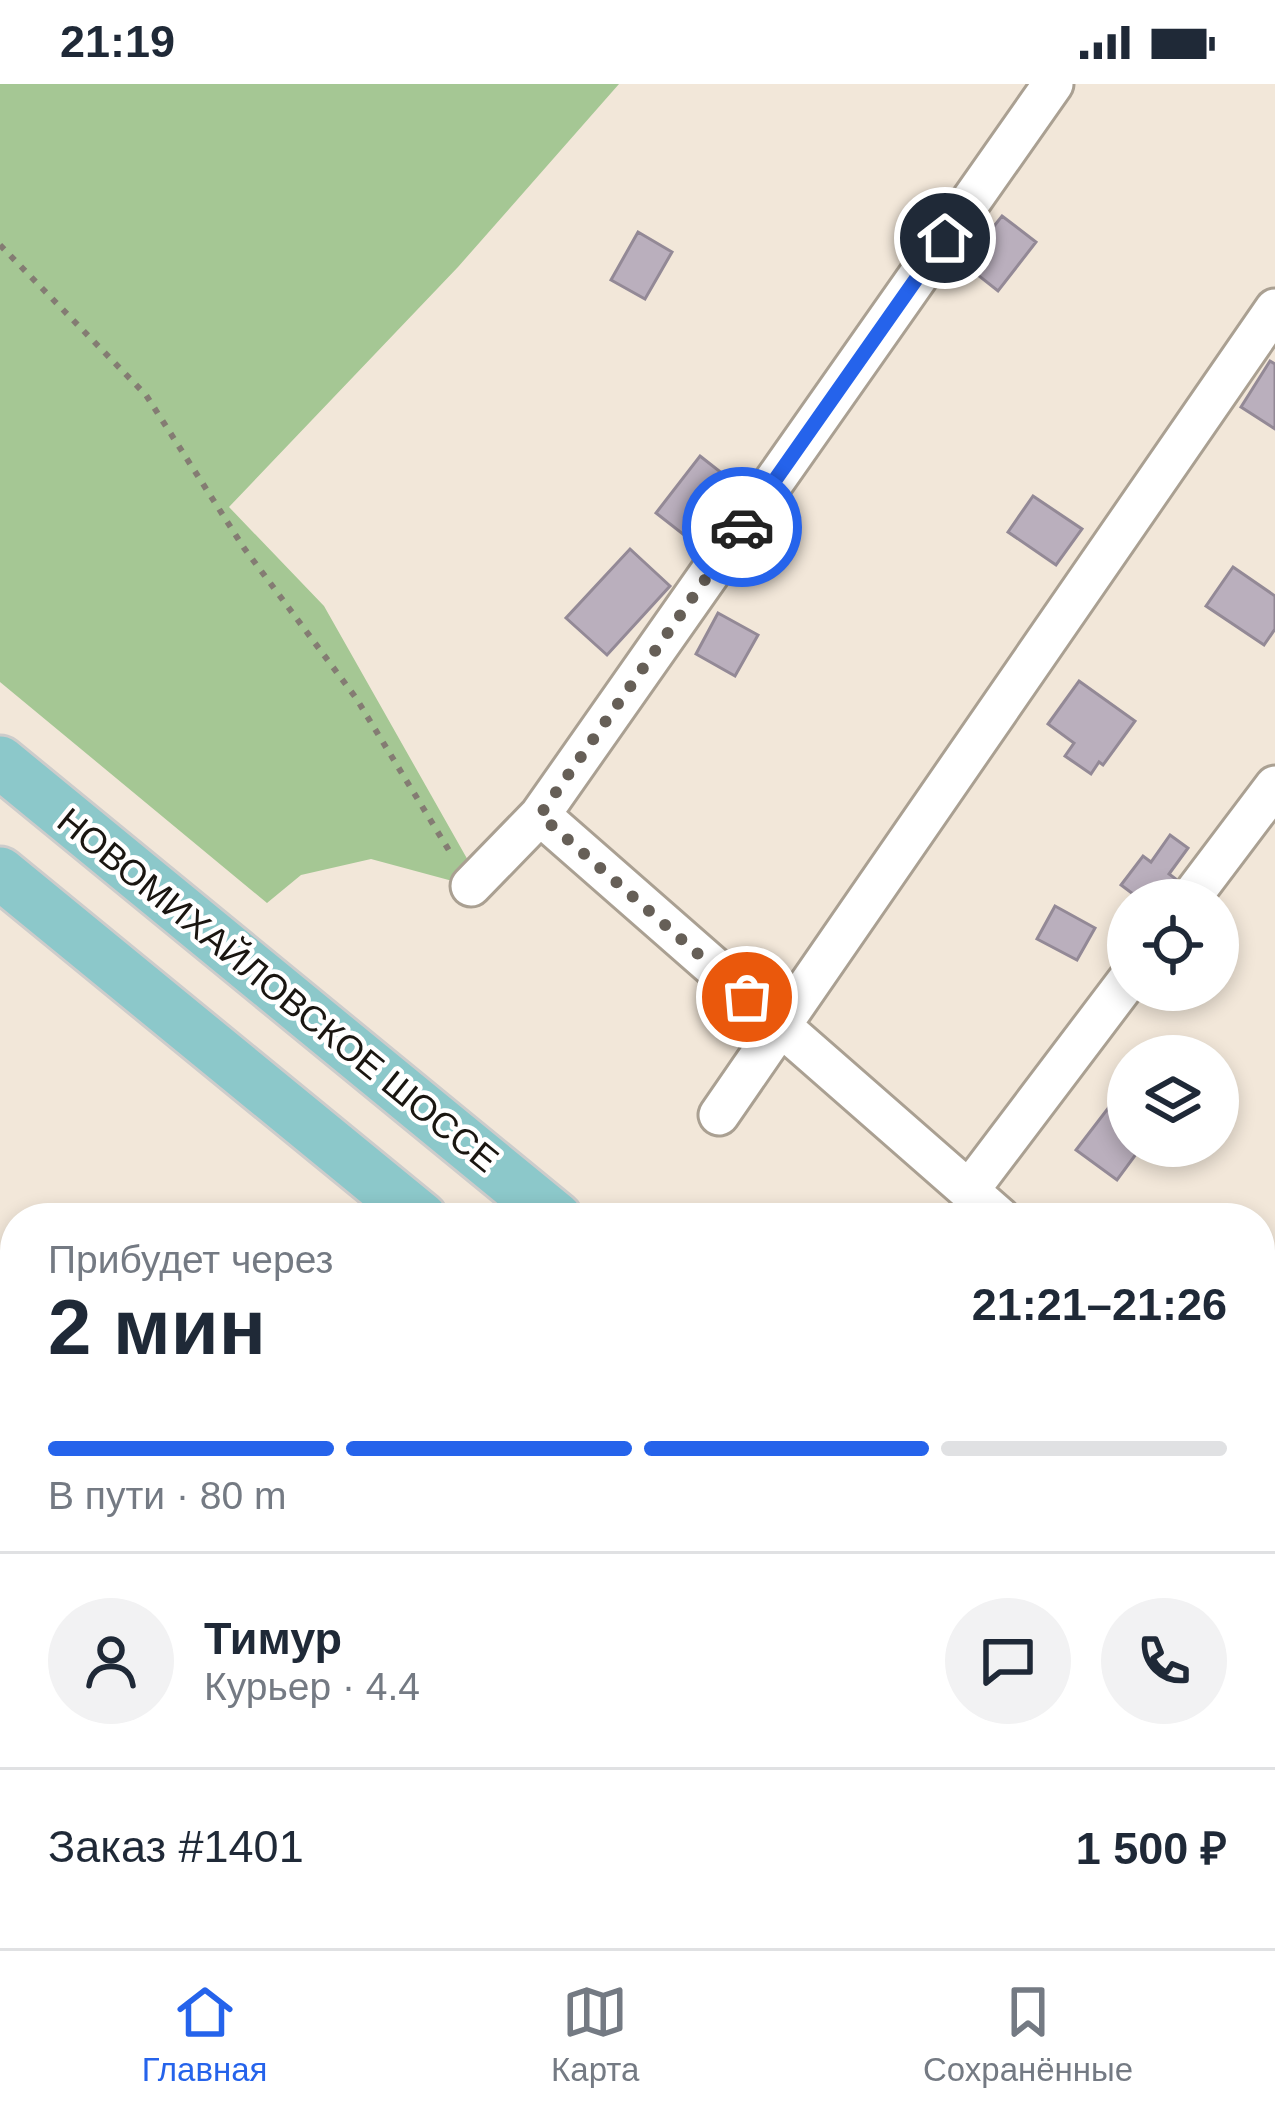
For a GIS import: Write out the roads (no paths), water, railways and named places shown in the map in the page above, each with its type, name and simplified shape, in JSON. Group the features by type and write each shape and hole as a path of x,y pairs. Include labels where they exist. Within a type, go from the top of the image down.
{"main road":[{"name":"НОВОМИХАЙЛОВСКОЕ ШОССЕ","path":"0,762 538,1203"},
{"path":"0,873 403,1203"}],"street":[{"path":"471,886 540,815 1053,84"},
{"path":"719,1115 1275,309"},
{"path":"1205,879 1275,786"},
{"path":"540,815 984,1203"},
{"path":"970,1189 1107,1008"}]}
